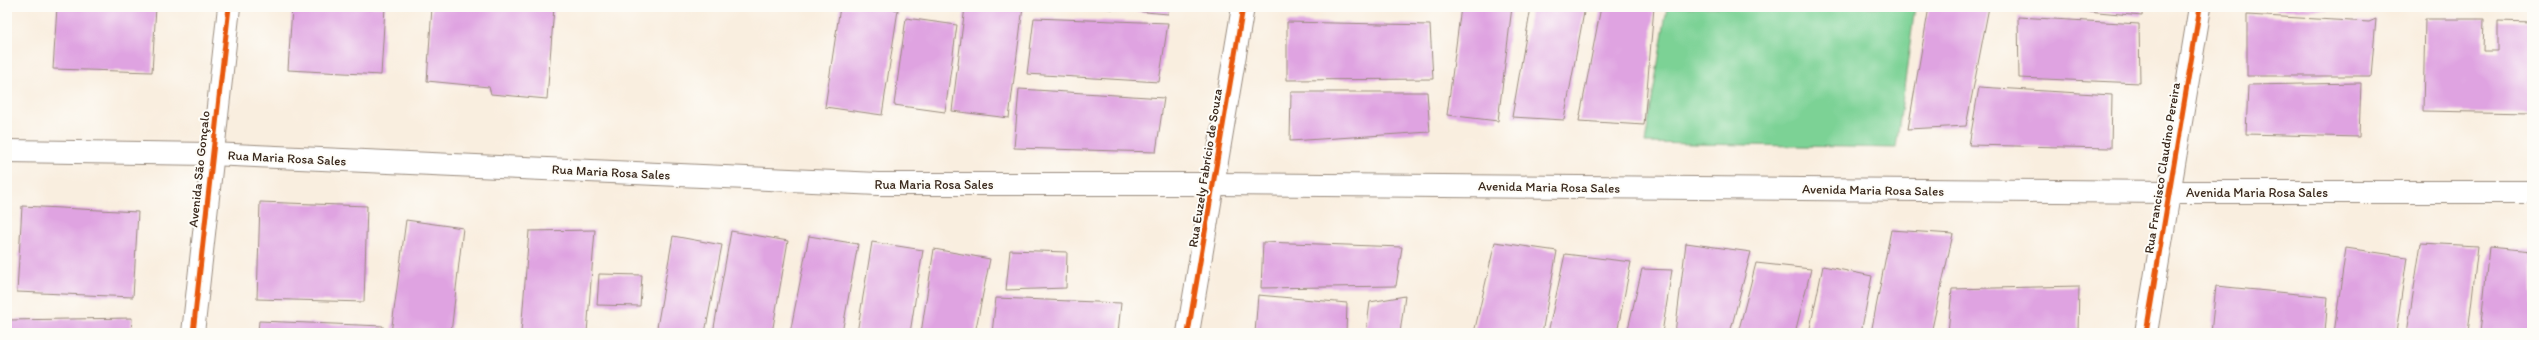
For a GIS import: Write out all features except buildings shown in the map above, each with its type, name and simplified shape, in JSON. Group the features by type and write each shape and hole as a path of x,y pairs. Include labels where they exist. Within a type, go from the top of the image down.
{"main road":[{"name":"Avenida São Gonçalo","path":"192,333 228,7"},
{"name":"Rua Euzely Fabrício de Souza","path":"1188,333 1243,7"},
{"name":"Rua Francisco Claudino Pereira","path":"2146,333 2200,7"},
{"name":"Rua Maria Rosa Sales","path":"7,151 211,154 878,184 1214,184"},
{"name":"Avenida Maria Rosa Sales","path":"1214,184 2170,192 2532,192"}],"green space":[{"path":"1667,7 1915,7 1896,148 1645,143"}],"cycle path":[{"path":"193,333 229,7"},
{"path":"1188,333 1243,7"},
{"path":"2146,333 2200,7"}]}
